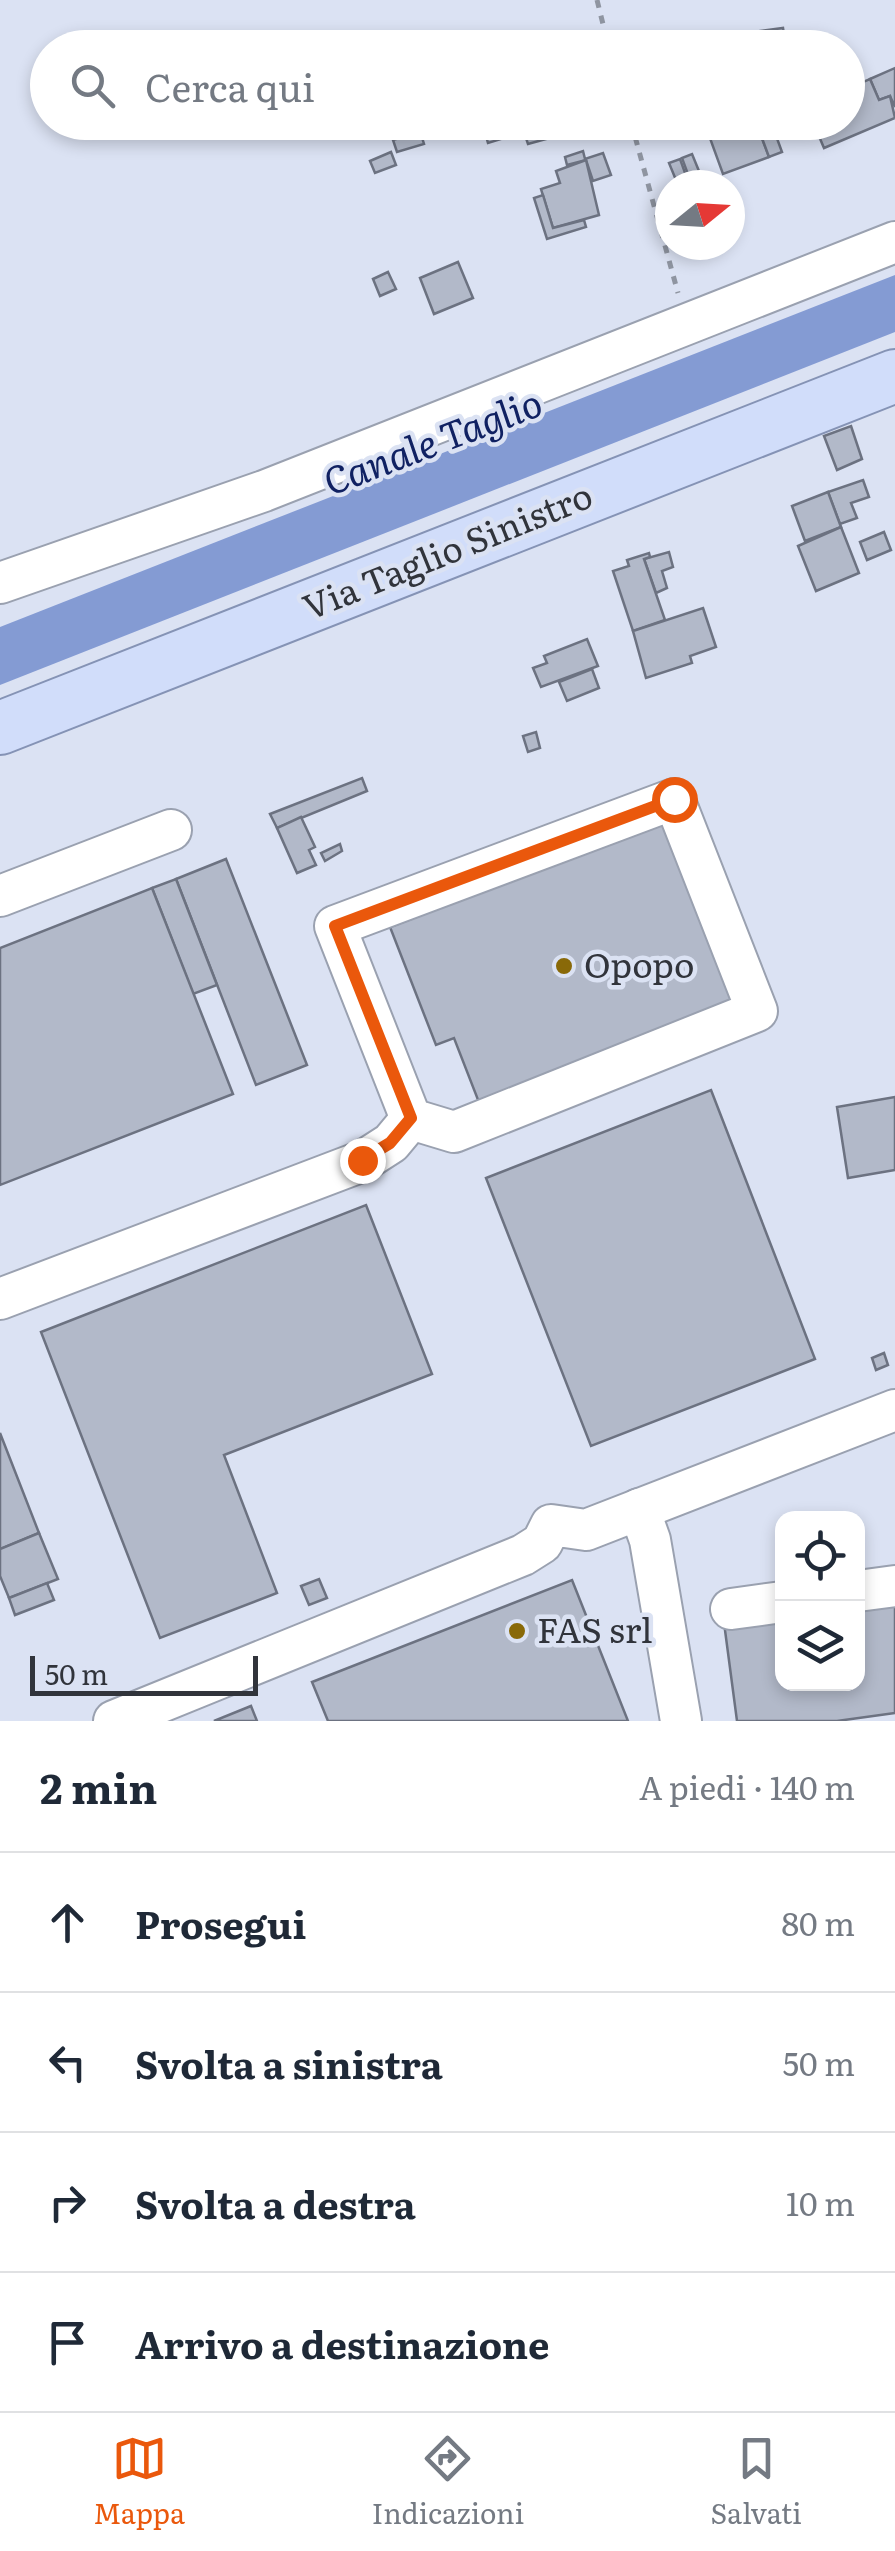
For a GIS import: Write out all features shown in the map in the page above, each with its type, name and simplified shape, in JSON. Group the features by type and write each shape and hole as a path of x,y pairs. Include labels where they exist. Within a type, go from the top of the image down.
{"main road":[{"name":"Via Taglio Sinistro","path":"0,728 895,376"}],"street":[{"path":"0,583 264,491 895,242"},
{"path":"674,799 757,1010 454,1132 411,1118 335,926 674,799"},
{"path":"0,896 171,830"},
{"path":"0,1299 362,1160 390,1143 411,1118"},
{"path":"114,1721 523,1555 542,1543 551,1526 586,1530 895,1410"},
{"path":"639,1509 650,1540 681,1721"},
{"path":"865,1590 895,1586"},
{"path":"731,1609 775,1603"}],"path":[{"path":"597,0 605,30"},
{"path":"636,140 678,288 681,325"}],"water":[{"path":"895,275 895,332 0,685 0,627"}],"building":[{"path":"895,68 895,107 890,96 879,100 870,79"},
{"path":"870,79 879,100 890,96 895,118 865,131 865,81"},
{"path":"393,140 423,140 424,144 397,152"},
{"path":"711,140 763,140 769,157 734,170 722,170"},
{"path":"763,140 778,140 782,152 769,157"},
{"path":"821,140 843,140 824,148"},
{"path":"583,151 585,159 603,153 611,175 593,181 586,160 567,165 565,157"},
{"path":"391,152 396,165 375,173 370,161"},
{"path":"692,154 699,170 686,170 682,158"},
{"path":"680,159 684,170 672,170 669,163"},
{"path":"586,160 599,215 553,228 541,189 560,183 556,171"},
{"path":"543,195 553,228 584,220 586,227 547,239 534,198"},
{"path":"458,262 473,298 434,314 420,278"},
{"path":"388,272 396,289 380,296 373,279"},
{"path":"851,426 862,459 837,470 824,436"},
{"path":"863,480 869,497 851,503 857,518 840,524 828,492"},
{"path":"828,492 841,527 805,541 792,506"},
{"path":"841,527 859,573 816,591 798,546"},
{"path":"884,532 891,550 867,560 860,542"},
{"path":"669,552 673,567 662,571 667,588 656,593 644,559"},
{"path":"649,553 650,557 644,559 665,620 633,631 613,571 629,566 627,560"},
{"path":"703,608 716,647 690,656 692,663 646,678 633,631"},
{"path":"587,639 598,666 541,687 533,668 547,663 544,656"},
{"path":"592,669 599,688 567,701 559,682"},
{"path":"536,732 540,748 528,752 523,736"},
{"path":"362,778 367,791 277,828 270,814"},
{"path":"301,817 315,847 309,850 316,865 297,873 277,828"},
{"name":"Opopo","path":"667,820 739,1004 480,1105 454,1038 436,1045 390,927"},
{"path":"340,844 342,851 325,861 321,853"},
{"path":"226,859 307,1065 256,1085 176,879"},
{"path":"176,879 217,985 193,994 152,888"},
{"path":"152,888 233,1094 0,1185 0,948"},
{"path":"711,1090 815,1359 591,1446 486,1178"},
{"path":"895,1097 895,1170 848,1178 837,1107"},
{"path":"366,1205 432,1374 224,1455 277,1593 160,1638 41,1332"},
{"path":"884,1353 888,1365 876,1370 872,1358"},
{"path":"0,1433 39,1533 0,1549"},
{"path":"39,1533 58,1579 9,1598 0,1576 0,1549"},
{"path":"319,1579 327,1598 309,1605 301,1586"},
{"name":"FAS srl","path":"572,1580 628,1721 328,1721 312,1682"},
{"path":"47,1583 54,1600 15,1615 9,1598"},
{"path":"895,1592 895,1713 837,1721 737,1721 723,1615 775,1608 775,1691 865,1691 865,1596"},
{"path":"251,1706 257,1721 214,1721"}],"place":[{"name":"Opopo","path":"564,966"},
{"name":"FAS srl","path":"517,1631"}],"route":[{"path":"362,1160 390,1143 411,1118 335,926 674,799"}],"water label":[{"name":"Canale Taglio","path":"433,443"}]}
